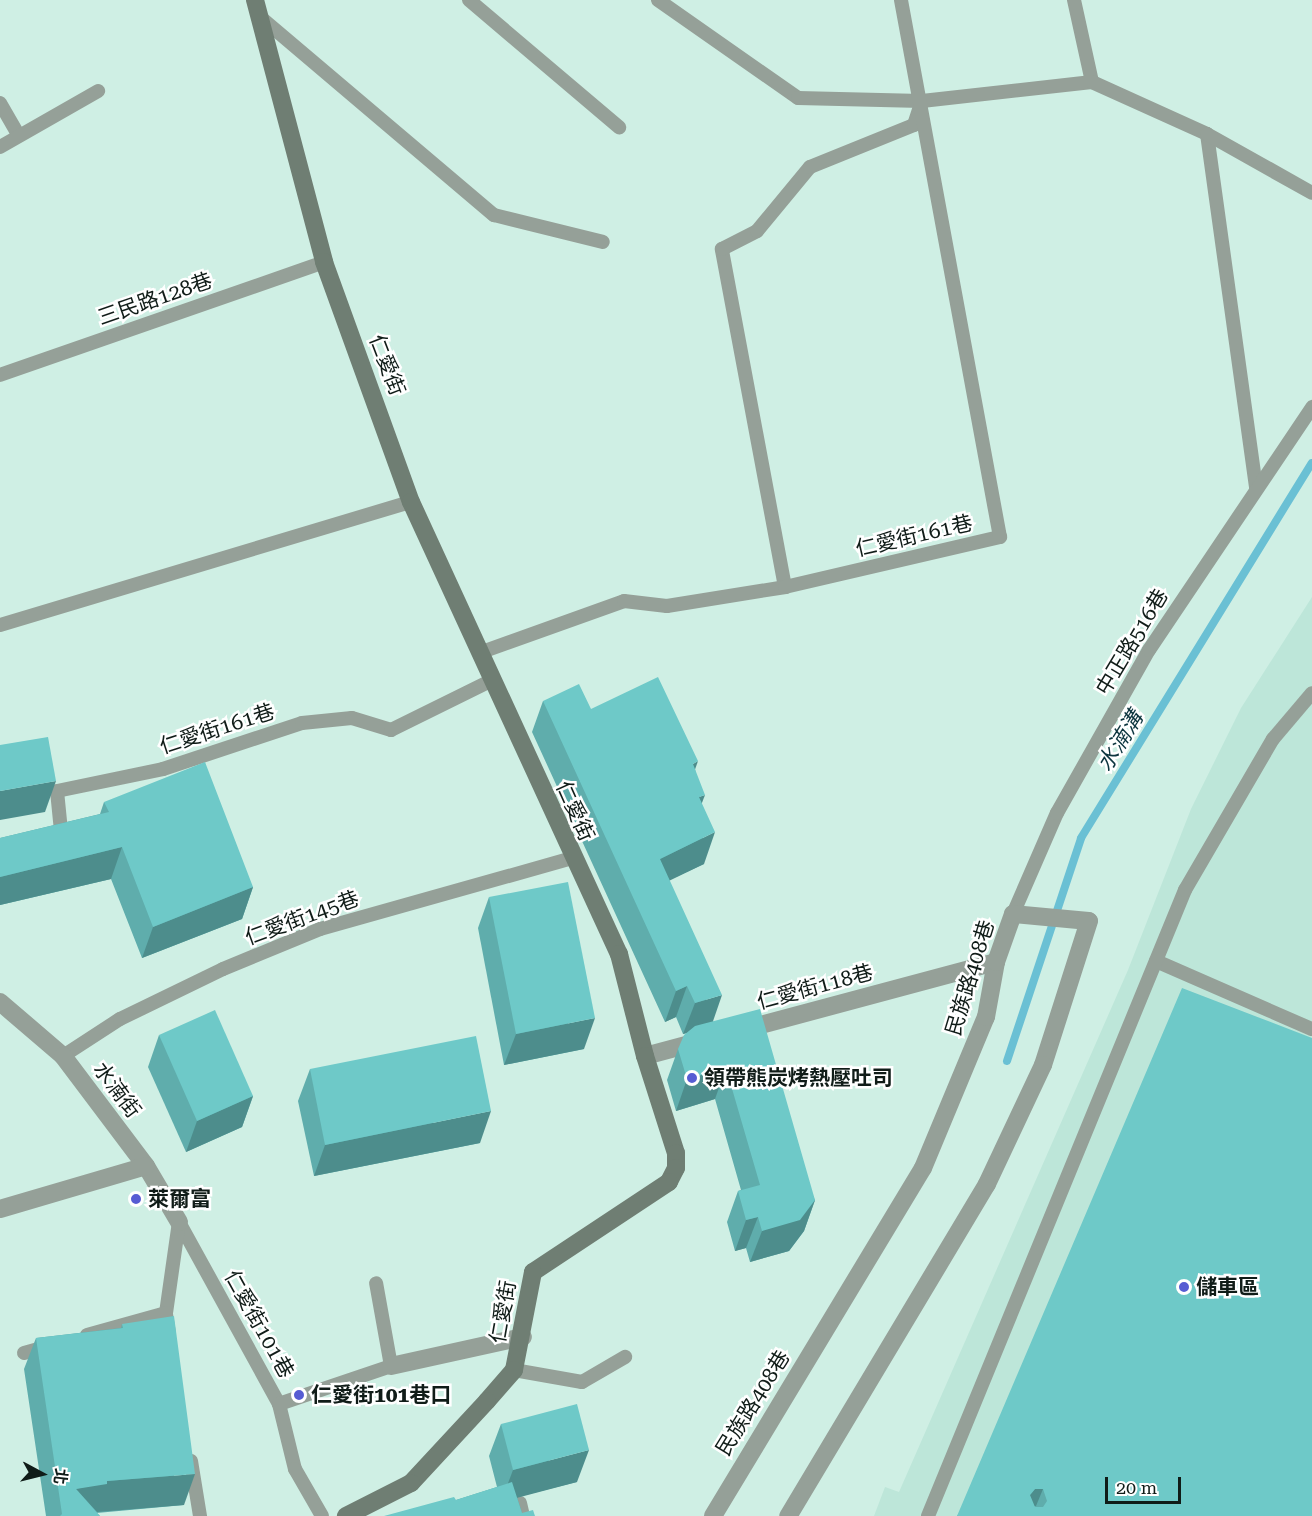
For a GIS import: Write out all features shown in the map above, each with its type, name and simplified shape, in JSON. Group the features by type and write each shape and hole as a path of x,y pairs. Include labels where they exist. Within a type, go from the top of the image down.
{"street":[{"name":"仁愛街","path":"257,8 324,262 411,502 572,858 619,954 645,1056 676,1153 676,1168 669,1182 533,1272 523,1337 514,1370 411,1484 346,1516"},
{"name":"民族路408巷","path":"713,1516 923,1168 986,1017 996,962 1013,914 1089,921 1043,1065 987,1184 788,1516"},
{"name":"仁愛街118巷","path":"645,1056 996,962"},
{"name":"水湳街","path":"0,1002 63,1056 146,1166 179,1222"},
{"path":"0,1209 146,1166"},
{"path":"391,1366 523,1337"}],"lane":[{"path":"469,0 619,127"},
{"path":"658,0 798,98 922,101 1092,82 1207,134 1312,193"},
{"path":"785,587 722,249 757,231 810,167 914,125 922,101 901,0"},
{"path":"1074,0 1092,82"},
{"path":"257,8 494,215 603,242"},
{"path":"0,147 18,134 98,91"},
{"name":"仁愛街161巷","path":"479,653 624,601 667,606 785,587 1000,537 922,101"},
{"path":"0,103 18,134"},
{"path":"1207,134 1256,489"},
{"name":"三民路128巷","path":"0,375 324,262"},
{"name":"中正路516巷","path":"1013,914 1058,813 1149,650 1312,407"},
{"path":"0,625 411,502"},
{"name":"仁愛街161巷","path":"52,844 63,843 57,791 163,769 302,723 352,718 391,730 492,680"},
{"path":"928,1516 1156,960 1197,870 1273,739 1312,693"},
{"name":"仁愛街145巷","path":"63,1056 131,1014 223,969 320,929 572,858"},
{"path":"1156,960 1312,1029"},
{"path":"171,1347 165,1313 179,1222"},
{"name":"仁愛街101巷","path":"179,1222 279,1404 295,1469 322,1516"},
{"path":"279,1404 391,1366 376,1283"},
{"path":"24,1353 165,1313"},
{"path":"514,1370 582,1382 625,1357"},
{"path":"189,1448 200,1516"}],"shaded area":[{"path":"1312,597 1312,1516 874,1516 885,1487 899,1492 1128,970 1191,809 1241,708"}],"building":[{"path":"658,677 698,761 693,764 705,795 699,797 715,832 660,859 722,995 695,1003 687,986 676,991 543,701 579,684 591,709"},
{"path":"48,737 56,781 0,791 0,745"},
{"path":"205,762 253,887 153,927 122,847 0,877 0,838 109,812 104,802"},
{"path":"568,882 595,1018 516,1034 489,897"},
{"name":"儲車區","path":"1182,988 1312,1038 1312,1516 957,1516","holes":["1035,1489 1043,1489 1047,1501 1043,1507 1035,1507 1030,1495"]},
{"path":"760,1009 815,1200 800,1220 762,1231 758,1217 746,1220 738,1191 760,1185 726,1068 687,1079 678,1049 684,1035 695,1026"},
{"path":"215,1010 253,1096 197,1121 159,1035"},
{"path":"476,1036 491,1111 325,1145 310,1069"},
{"path":"174,1316 195,1474 107,1481 107,1484 76,1489 100,1516 60,1516 62,1514 36,1338 123,1328 122,1324"},
{"path":"577,1404 589,1450 513,1470 501,1424"},
{"path":"512,1482 522,1513 533,1510 535,1516 384,1516 454,1497 456,1500"}],"waterway":[{"name":"水湳溝","path":"1007,1061 1081,838 1312,463"}],"place":[{"name":"領帶熊炭烤熱壓吐司","path":"692,1078"},
{"name":"萊爾富","path":"136,1199"},
{"name":"儲車區","path":"1184,1287"},
{"name":"仁愛街101巷口","path":"299,1395"}]}
